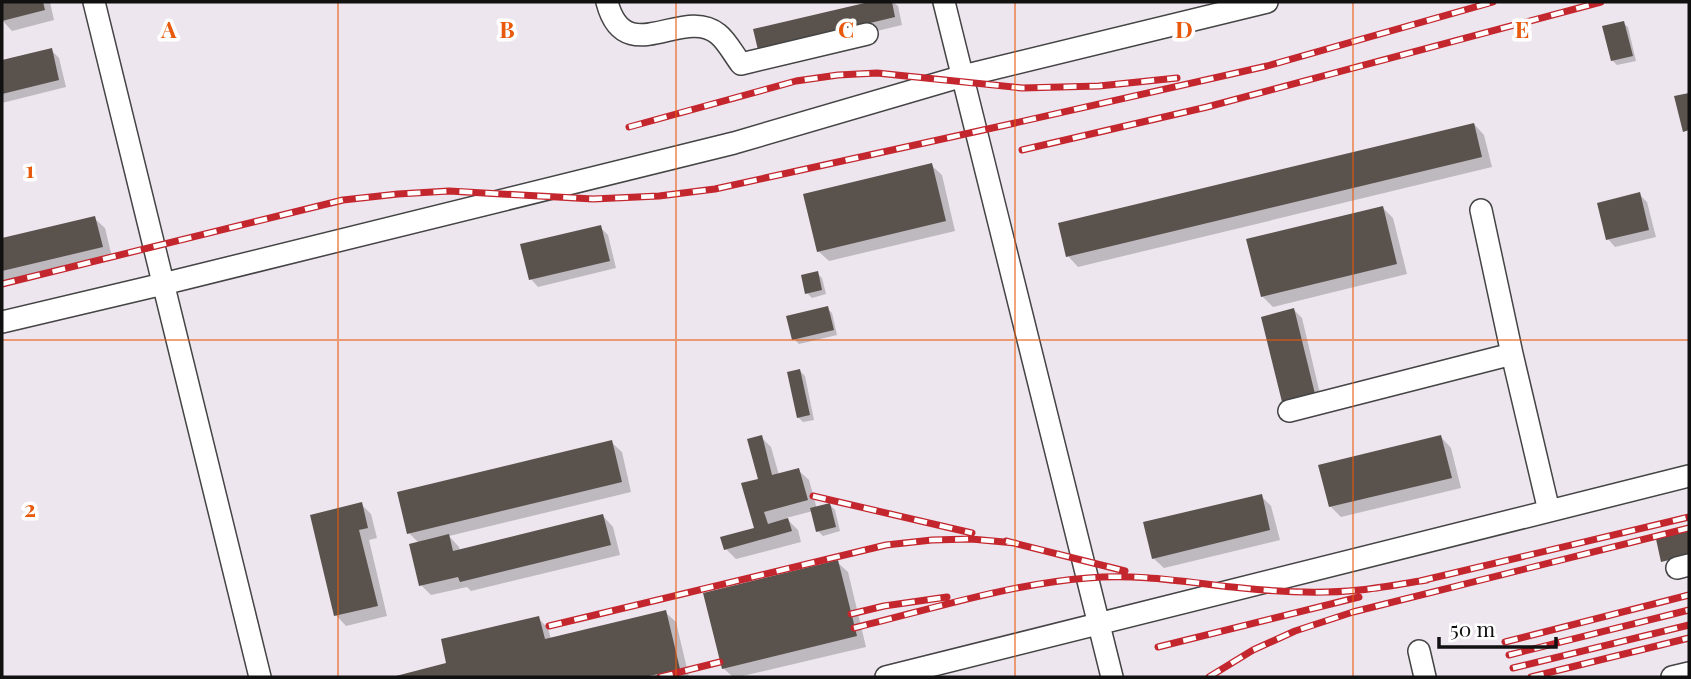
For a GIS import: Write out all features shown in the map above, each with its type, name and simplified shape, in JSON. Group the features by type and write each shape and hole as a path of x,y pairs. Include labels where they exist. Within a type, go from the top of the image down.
{"lane":[{"path":"94,2 260,677"},
{"path":"607,2 621,29 635,36 699,25 718,33 741,64 867,34"},
{"path":"944,2 1112,677"},
{"path":"2,322 734,143 962,76 1267,2"},
{"path":"1480,210 1549,511"},
{"path":"1289,411 1512,354"},
{"path":"886,677 1689,475"},
{"path":"1419,651 1426,677"},
{"path":"1672,677 1689,673"}],"shaded area":[{"path":"2,2 1689,2 1689,677 2,677"}],"building":[{"path":"2,2 43,2 45,10 2,21"},
{"path":"869,2 892,2 895,17 758,50 753,29"},
{"path":"1624,21 1633,56 1611,61 1602,26"},
{"path":"52,48 59,80 2,94 2,60"},
{"path":"1689,93 1689,130 1683,132 1674,96"},
{"path":"1474,123 1482,157 1066,257 1058,223"},
{"path":"932,163 946,221 817,252 803,194"},
{"path":"1640,192 1649,230 1606,240 1597,203"},
{"path":"1383,206 1397,264 1261,297 1246,239"},
{"path":"95,216 103,247 2,271 2,238"},
{"path":"601,225 610,261 529,280 520,244"},
{"path":"818,271 822,290 805,294 801,275"},
{"path":"828,306 834,330 792,340 786,316"},
{"path":"1294,308 1315,394 1282,402 1261,317"},
{"path":"800,369 810,415 797,418 787,372"},
{"path":"762,435 772,475 799,468 808,500 764,512 768,524 788,518 792,531 724,550 720,537 754,528 741,483 758,479 747,439"},
{"path":"1441,435 1452,478 1329,507 1318,465"},
{"path":"612,440 622,482 407,534 397,492"},
{"path":"1262,494 1270,530 1152,559 1143,522"},
{"path":"362,502 368,528 359,530 378,606 334,616 310,515"},
{"path":"830,503 836,527 816,532 810,508"},
{"path":"603,514 611,545 460,582 458,577 419,586 409,544 449,534 453,551"},
{"path":"1689,531 1689,555 1661,562 1656,539"},
{"path":"838,560 857,636 722,669 703,593"},
{"path":"666,610 680,669 645,677 392,677 446,663 441,639 539,616 545,639"}],"railway":[{"path":"2,284 343,200 449,191 593,199 659,196 715,189 1267,66 1493,2"},
{"path":"1022,150 1207,107 1601,2"},
{"path":"629,127 796,81 838,75 877,73 1022,88 1099,86 1177,78"},
{"path":"813,496 972,533"},
{"path":"1420,581 1689,517"},
{"path":"1209,677 1253,650 1295,631 1353,612 1689,528"},
{"path":"549,626 886,545 971,539 1015,543"},
{"path":"1006,541 1125,571"},
{"path":"854,628 1000,591 1088,578 1146,578 1315,592 1368,589 1427,580"},
{"path":"1505,642 1689,595"},
{"path":"851,614 884,606 947,597"},
{"path":"1158,647 1359,597"},
{"path":"1509,655 1689,610"},
{"path":"1513,668 1689,625"},
{"path":"1531,677 1689,638"},
{"path":"660,677 720,662"}]}
